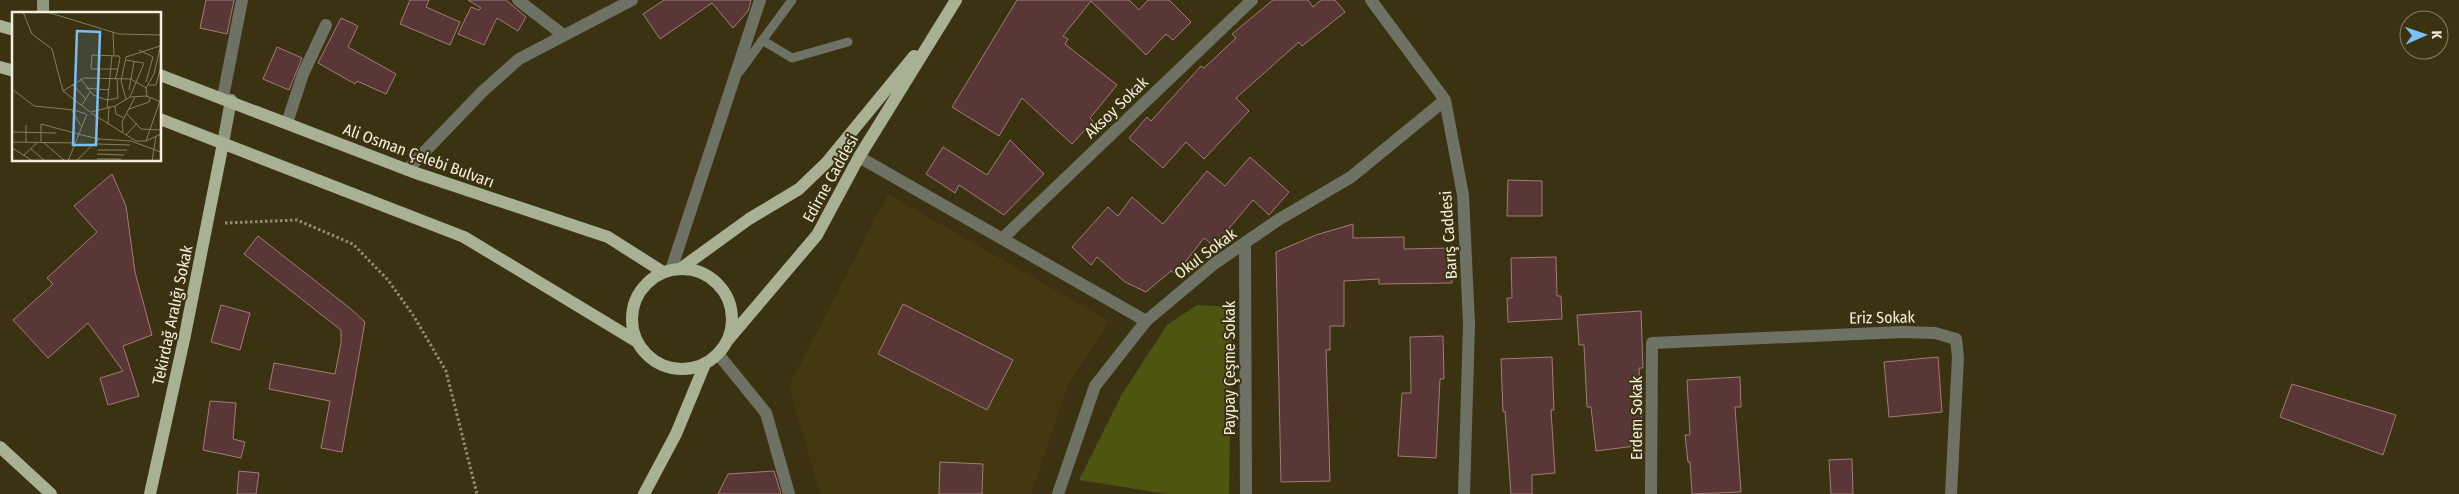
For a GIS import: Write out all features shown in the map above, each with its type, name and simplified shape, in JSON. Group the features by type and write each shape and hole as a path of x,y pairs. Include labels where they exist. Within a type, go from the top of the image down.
{"main road":[{"path":"636,341 632,326 632,309 638,294 648,281 671,270 799,189 827,162 944,19 956,0"},
{"name":"Edirne Caddesi","path":"727,341 816,235 859,157 944,19"},
{"name":"Ali Osman Çelebi Bulvarı","path":"161,75 287,122 407,170 608,237 671,270"},
{"path":"222,143 227,99"},
{"path":"161,119 464,237 636,341 646,354 658,364 674,369 690,369 705,364 718,354 727,341 732,324 731,307 724,292 712,279 697,271 671,270"},
{"name":"Tekirdağ Aralığı Sokak","path":"150,494 185,335 222,143"},
{"path":"644,494 676,434 705,364"},
{"path":"0,447 50,494"}],"street":[{"path":"227,99 242,0"},
{"path":"518,0 562,34"},
{"path":"407,170 483,91 519,59 562,34 632,0"},
{"path":"671,270 760,0"},
{"name":"Aksoy Sokak","path":"1003,238 1252,0"},
{"name":"Barış Caddesi","path":"1371,0 1445,100 1463,195 1469,324 1464,494"},
{"path":"287,122 303,74 326,25"},
{"name":"Okul Sokak","path":"1058,494 1095,386 1146,322 1214,264 1278,220 1351,177 1445,100"},
{"path":"859,157 1003,238 1146,322"},
{"name":"Paypay Çeşme Sokak","path":"1245,243 1246,494"},
{"name":"Eriz Sokak","path":"1652,343 1902,332 1935,334 1956,339 1958,357 1951,494"},
{"name":"Erdem Sokak","path":"1652,343 1652,494"},
{"path":"718,354 766,412 789,494"}],"lane":[{"path":"734,80 792,0"},
{"path":"762,40 792,58 848,42"}],"path":[{"path":"207,223 297,220 354,244 388,280 413,315 446,371 477,494"}],"shaded area":[{"path":"888,194 1109,321 1068,385 1031,494 820,494 789,386"}],"green space":[{"path":"1197,305 1232,307 1229,494 1167,494 1079,480 1122,394 1167,325"}],"building":[{"path":"206,0 234,0 227,34 200,28"},
{"path":"410,0 429,0 426,7 460,22 450,45 400,24"},
{"path":"468,0 506,0 526,17 518,31 497,18 484,45 458,34 471,7 479,10 481,8"},
{"path":"664,0 751,0 748,11 733,28 712,3 660,39 643,14"},
{"path":"1017,0 1129,0 1139,10 1148,0 1169,0 1191,22 1173,40 1166,34 1146,55 1091,1 1063,36 1068,39 1065,44 1117,85 1090,118 1093,121 1072,144 1022,98 999,136 952,107"},
{"path":"1273,0 1308,0 1313,7 1321,0 1335,0 1345,12 1302,46 1299,42 1236,98 1249,111 1204,159 1186,142 1163,168 1129,138 1147,117 1151,121 1201,66 1204,68 1236,38 1232,34"},
{"path":"341,18 358,26 348,47 396,74 386,94 357,81 355,84 318,63"},
{"path":"277,47 302,58 289,90 263,79"},
{"path":"1010,140 1044,174 1004,215 959,185 955,193 926,174 943,147 987,175"},
{"path":"1250,157 1289,192 1269,215 1253,200 1214,246 1204,238 1176,274 1171,271 1146,292 1125,282 1097,257 1091,265 1072,247 1108,207 1118,216 1132,197 1163,224 1207,171 1225,186"},
{"path":"112,174 126,206 135,272 152,335 123,346 139,396 108,405 100,378 123,371 88,323 48,358 13,320 53,284 47,278 97,232 74,206"},
{"path":"1508,180 1542,181 1542,216 1507,216"},
{"path":"1353,224 1353,238 1404,237 1404,249 1451,248 1452,283 1379,284 1379,279 1344,281 1344,326 1330,326 1330,350 1326,350 1330,481 1281,482 1276,252 1316,235"},
{"path":"258,236 365,322 342,452 321,448 330,401 269,389 274,363 335,374 341,343 341,330 244,254"},
{"path":"1556,257 1557,296 1561,296 1562,319 1508,322 1507,298 1512,298 1511,258"},
{"path":"903,304 1013,360 987,410 878,354"},
{"path":"221,305 250,313 240,350 211,342"},
{"path":"1641,311 1643,368 1639,368 1643,445 1596,451 1591,407 1587,407 1584,345 1579,345 1577,315"},
{"path":"1443,336 1444,379 1440,379 1436,458 1398,456 1402,393 1411,393 1410,337"},
{"path":"1552,357 1554,410 1551,410 1555,473 1532,475 1532,494 1511,494 1505,411 1503,412 1501,359"},
{"path":"1938,357 1942,412 1889,417 1884,362"},
{"path":"1740,377 1741,407 1735,407 1741,492 1692,494 1690,462 1688,462 1685,435 1690,435 1687,380"},
{"path":"2292,384 2396,415 2383,455 2280,417"},
{"path":"210,401 236,403 233,439 245,442 241,458 203,450"},
{"path":"1852,459 1853,494 1831,494 1829,460"},
{"path":"940,462 983,464 982,494 939,494"},
{"path":"239,471 259,473 256,494 237,494"},
{"path":"774,471 781,494 718,494 728,474"}]}
